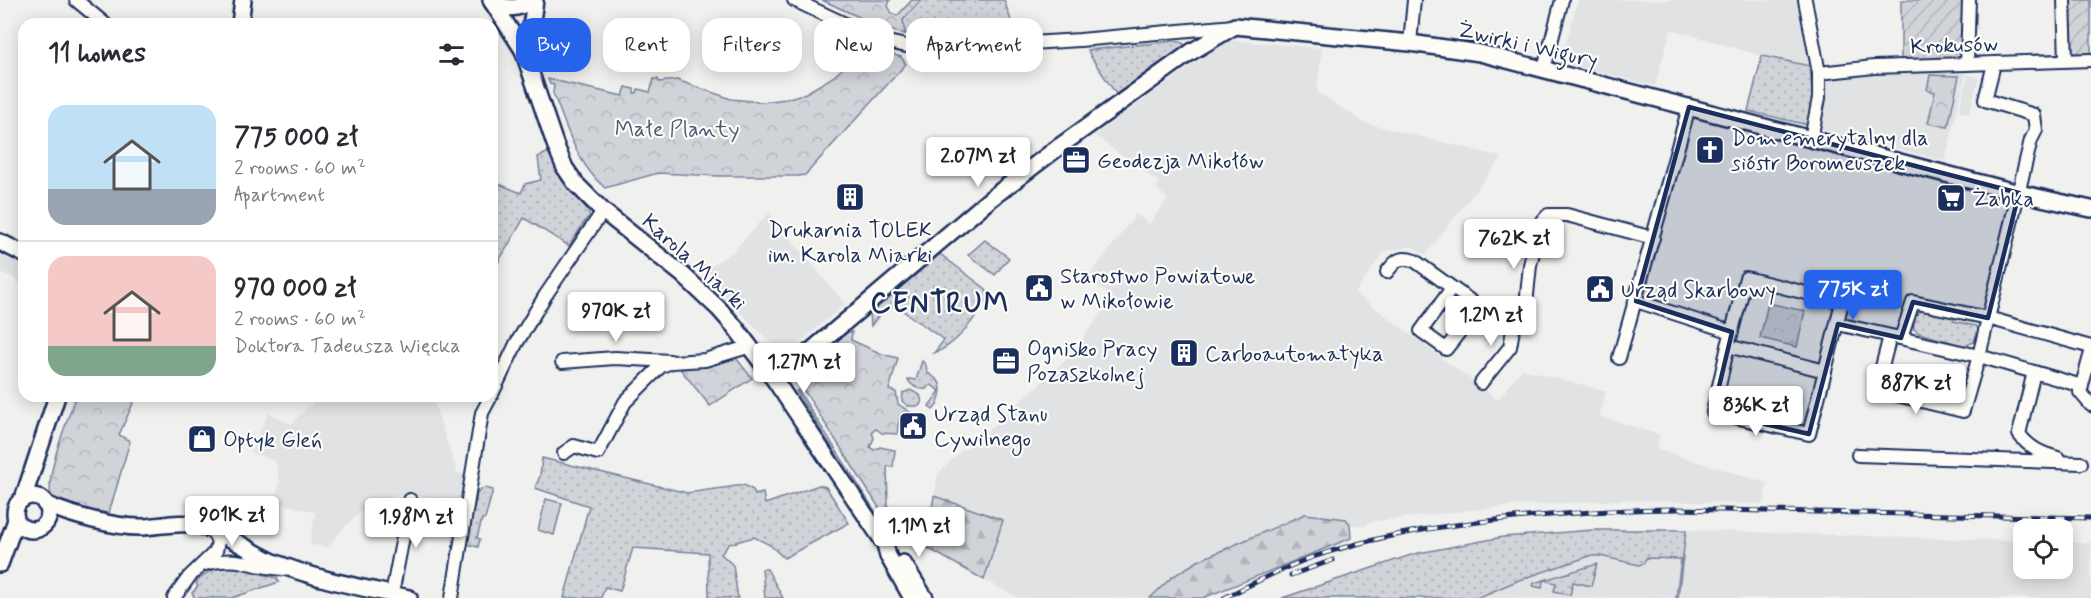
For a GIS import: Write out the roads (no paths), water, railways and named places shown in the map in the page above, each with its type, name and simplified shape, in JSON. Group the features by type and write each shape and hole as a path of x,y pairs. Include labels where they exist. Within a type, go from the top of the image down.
{"street":[{"path":"76,0 98,18"},
{"path":"241,18 243,0"},
{"path":"492,1 503,7 515,8 530,0"},
{"name":"Karola Miarki","path":"532,18 535,0"},
{"path":"794,0 879,40 906,46 966,47 1080,40 1235,26"},
{"path":"1410,43 1414,0"},
{"path":"1544,69 1562,0"},
{"path":"1805,0 1819,73 1819,98 1811,139"},
{"path":"1967,64 1969,0"},
{"path":"2064,0 2066,60"},
{"name":"Karola Miarki","path":"492,1 516,39"},
{"path":"774,379 1002,190 1191,52 1235,26"},
{"name":"Żwirki i Wigury","path":"1235,26 1410,43 1480,53 2019,193 2091,209"},
{"name":"Krokusów","path":"1819,73 1874,67 2091,60"},
{"path":"1994,64 1985,100 2034,115 2036,130 2031,140 2019,193 1988,318 1979,356 1963,411 1876,390 1895,337 1913,302 1988,318 2091,347"},
{"name":"Karola Miarki","path":"531,72 549,129 565,168 576,184 603,211 683,275 719,309 751,346 885,544 888,556 912,598"},
{"path":"1619,358 1689,107"},
{"path":"498,381 527,324 603,211"},
{"path":"1481,383 1510,347 1515,318 1526,305 1530,265 1540,224 1548,215 1567,215 1653,238"},
{"path":"0,242 18,251"},
{"path":"1387,272 1397,259 1415,261 1497,320 1515,318"},
{"path":"1746,278 1842,302 1838,324 1809,434 1713,412 1746,278"},
{"path":"1452,288 1420,331 1446,350 1479,307"},
{"path":"1636,301 1732,332"},
{"path":"1838,324 1979,356 2082,386"},
{"path":"562,362 615,358 672,362 705,360 751,346"},
{"path":"1728,346 1825,371"},
{"path":"2091,352 2080,392 2091,405"},
{"path":"564,453 574,446 598,453 625,402 661,366 672,362"},
{"path":"2034,372 2019,434 2026,444 2045,454 2086,465"},
{"path":"2,558 16,520 16,506 23,499 55,402"},
{"path":"452,598 482,413 488,402"},
{"path":"1858,455 2086,465"},
{"path":"2,558 29,530 42,526 45,508 36,492 32,474"},
{"path":"23,499 33,497 45,508 69,515 140,527 189,523 210,528 250,551 292,569 409,598"},
{"path":"392,594 410,500"},
{"path":"16,520 19,525 29,530"},
{"path":"205,564 218,541 210,528"},
{"name":"Karola Miarki","path":"885,544 894,550 924,598"},
{"path":"177,597 195,570 205,564 219,561 242,561 272,569 292,569"}],"railway":[{"path":"1224,598 1310,558 1360,543 1411,532 1515,518 1678,509 2091,518"},
{"path":"1291,575 1333,560"}],"place":[{"name":"Dom emerytalny dla sióstr Boromeuszek","path":"1710,150"},
{"name":"Geodezja Mikołów","path":"1076,160"},
{"name":"Drukarnia TOLEK im. Karola Miarki","path":"850,197"},
{"name":"Żabka","path":"1951,198"},
{"name":"Starostwo Powiatowe w Mikołowie","path":"1039,288"},
{"name":"Urząd Skarbowy","path":"1600,289"},
{"name":"Carboautomatyka","path":"1184,353"},
{"name":"Ognisko Pracy Pozaszkolnej","path":"1006,361"},
{"name":"Urząd Stanu Cywilnego","path":"913,426"},
{"name":"Optyk Gleń","path":"202,439"}],"district":[{"name":"CENTRUM","path":"940,302"}],"park label":[{"name":"Małe Planty","path":"677,128"}]}
